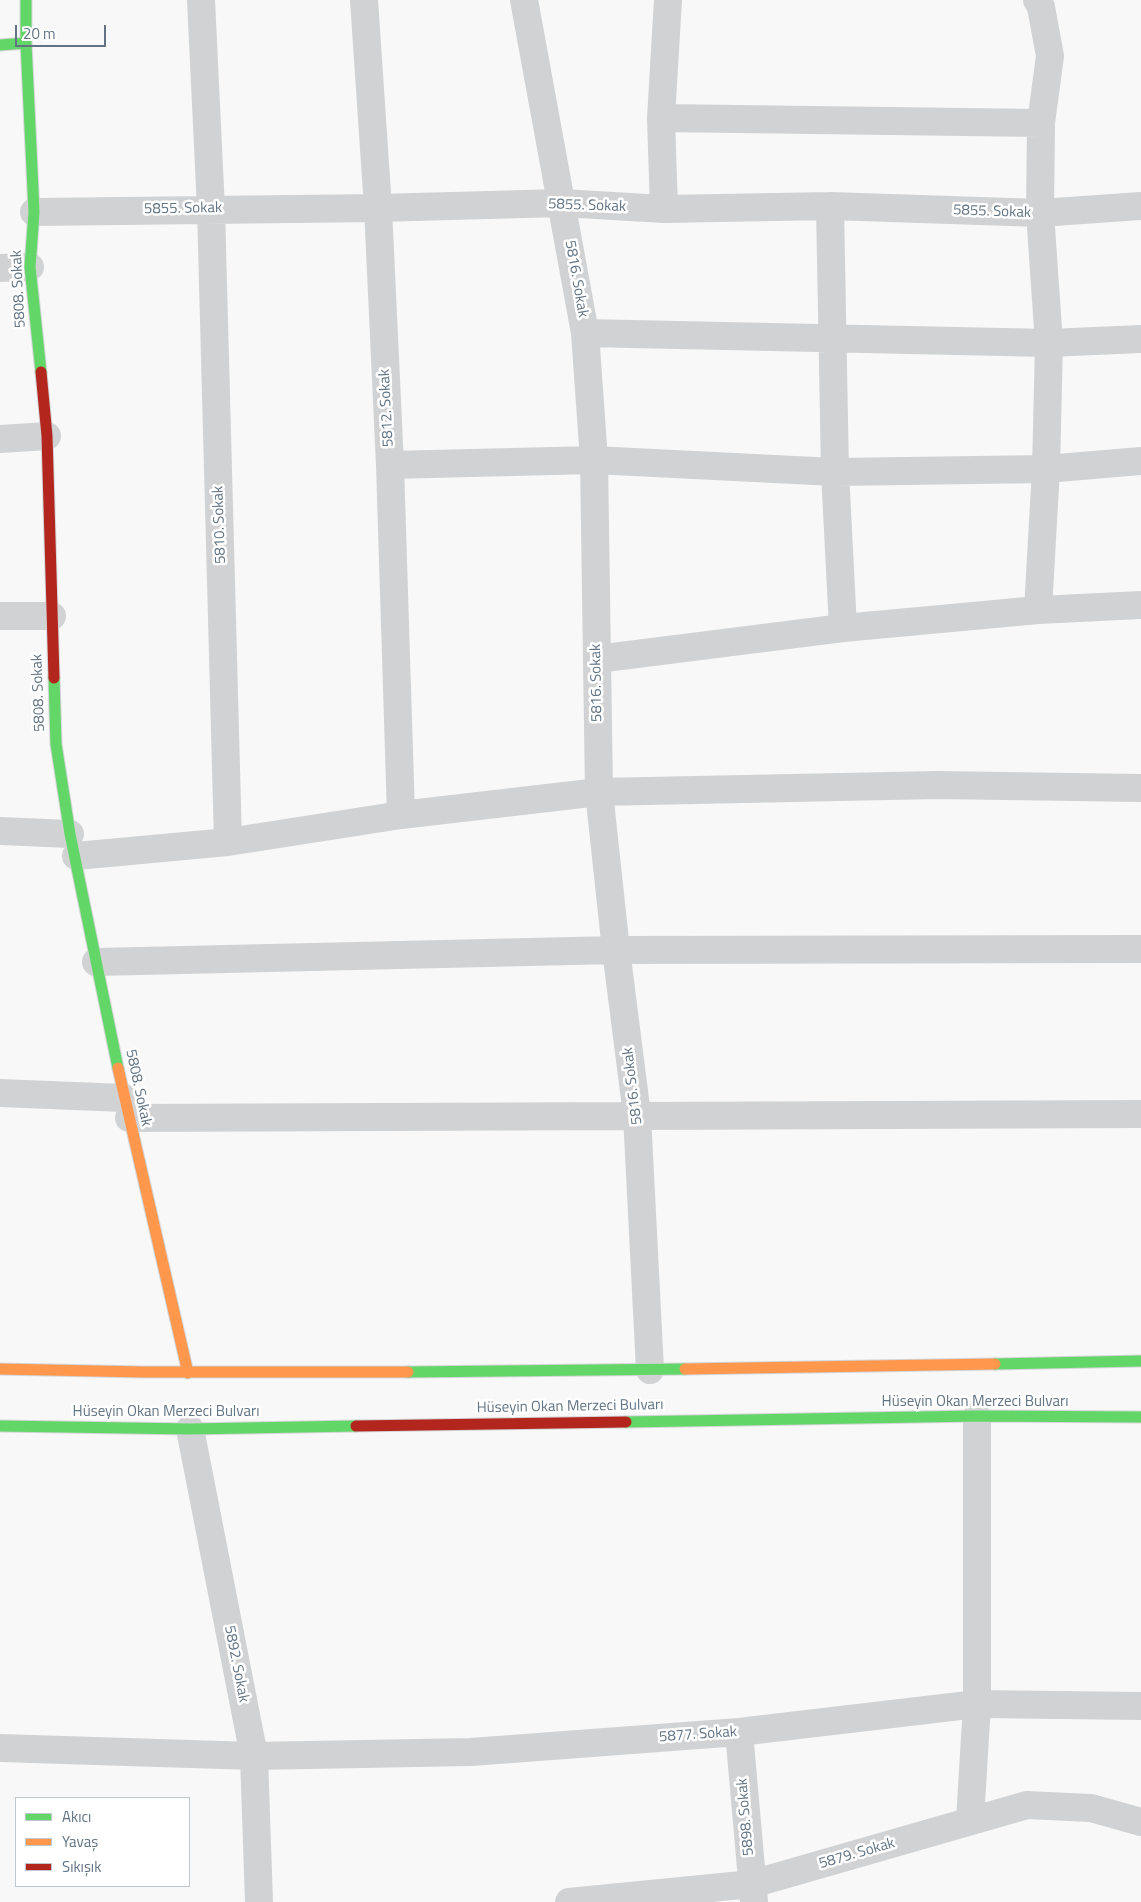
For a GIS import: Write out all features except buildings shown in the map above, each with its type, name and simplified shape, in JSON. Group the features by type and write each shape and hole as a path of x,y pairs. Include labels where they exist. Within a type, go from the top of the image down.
{"main road":[{"name":"5808. Sokak","path":"26,0 26,43 34,212 30,267 46,436 56,744 73,845 96,962 127,1108 188,1373"},
{"path":"0,45 26,43"},
{"path":"0,1369 188,1373 650,1370 1141,1361"},
{"name":"Hüseyin Okan Merzeci Bulvarı","path":"0,1426 190,1429 977,1416 1141,1417"}],"street":[{"name":"5810. Sokak","path":"201,0 211,209 228,842"},
{"name":"5812. Sokak","path":"364,0 378,208 390,464 400,816"},
{"name":"5816. Sokak","path":"524,0 585,333 594,460 599,792 616,950 637,1114 650,1370"},
{"path":"664,209 661,118 668,0"},
{"path":"1037,0 1041,7 1050,56 1041,123 1040,213 1049,343 1046,469 1038,610"},
{"path":"661,118 1041,123"},
{"name":"5855. Sokak","path":"34,212 378,208 562,203 664,209 830,206 1040,213 1141,206"},
{"path":"830,206 835,472 843,628"},
{"path":"0,268 30,267"},
{"path":"585,333 1049,343 1141,339"},
{"path":"0,439 46,436"},
{"path":"390,464 594,460 835,472 1046,469 1141,461"},
{"path":"597,659 843,628 1038,610 1141,605"},
{"path":"0,616 52,616"},
{"path":"0,831 73,845 228,842 400,816 599,792 937,785 1141,788"},
{"path":"96,962 616,950 1141,948"},
{"path":"0,1093 127,1108 637,1114 1141,1114"},
{"path":"970,1820 977,1704 977,1416"},
{"name":"5892. Sokak","path":"190,1429 254,1756 259,1902"},
{"name":"5877. Sokak","path":"0,1748 254,1756 471,1752 739,1732 977,1704 1141,1706"},
{"name":"5898. Sokak","path":"739,1732 753,1893"},
{"name":"5879. Sokak","path":"569,1902 753,1893 970,1820 1027,1804 1091,1808 1141,1822"}],"traffic: fast":[{"path":"26,0 26,43 34,212 30,267 41,372"},
{"path":"0,45 26,43"},
{"path":"54,678 56,744 70,834 118,1068"},
{"path":"995,1364 1141,1361"},
{"path":"408,1372 685,1369"},
{"path":"626,1422 977,1416 1141,1417"},
{"path":"0,1426 190,1429 356,1426"}],"traffic: slow":[{"path":"118,1068 188,1373"},
{"path":"685,1369 995,1364"},
{"path":"0,1369 143,1372 408,1372"}],"traffic: jam":[{"path":"41,372 47,436 54,678"},
{"path":"356,1426 626,1422"}]}
